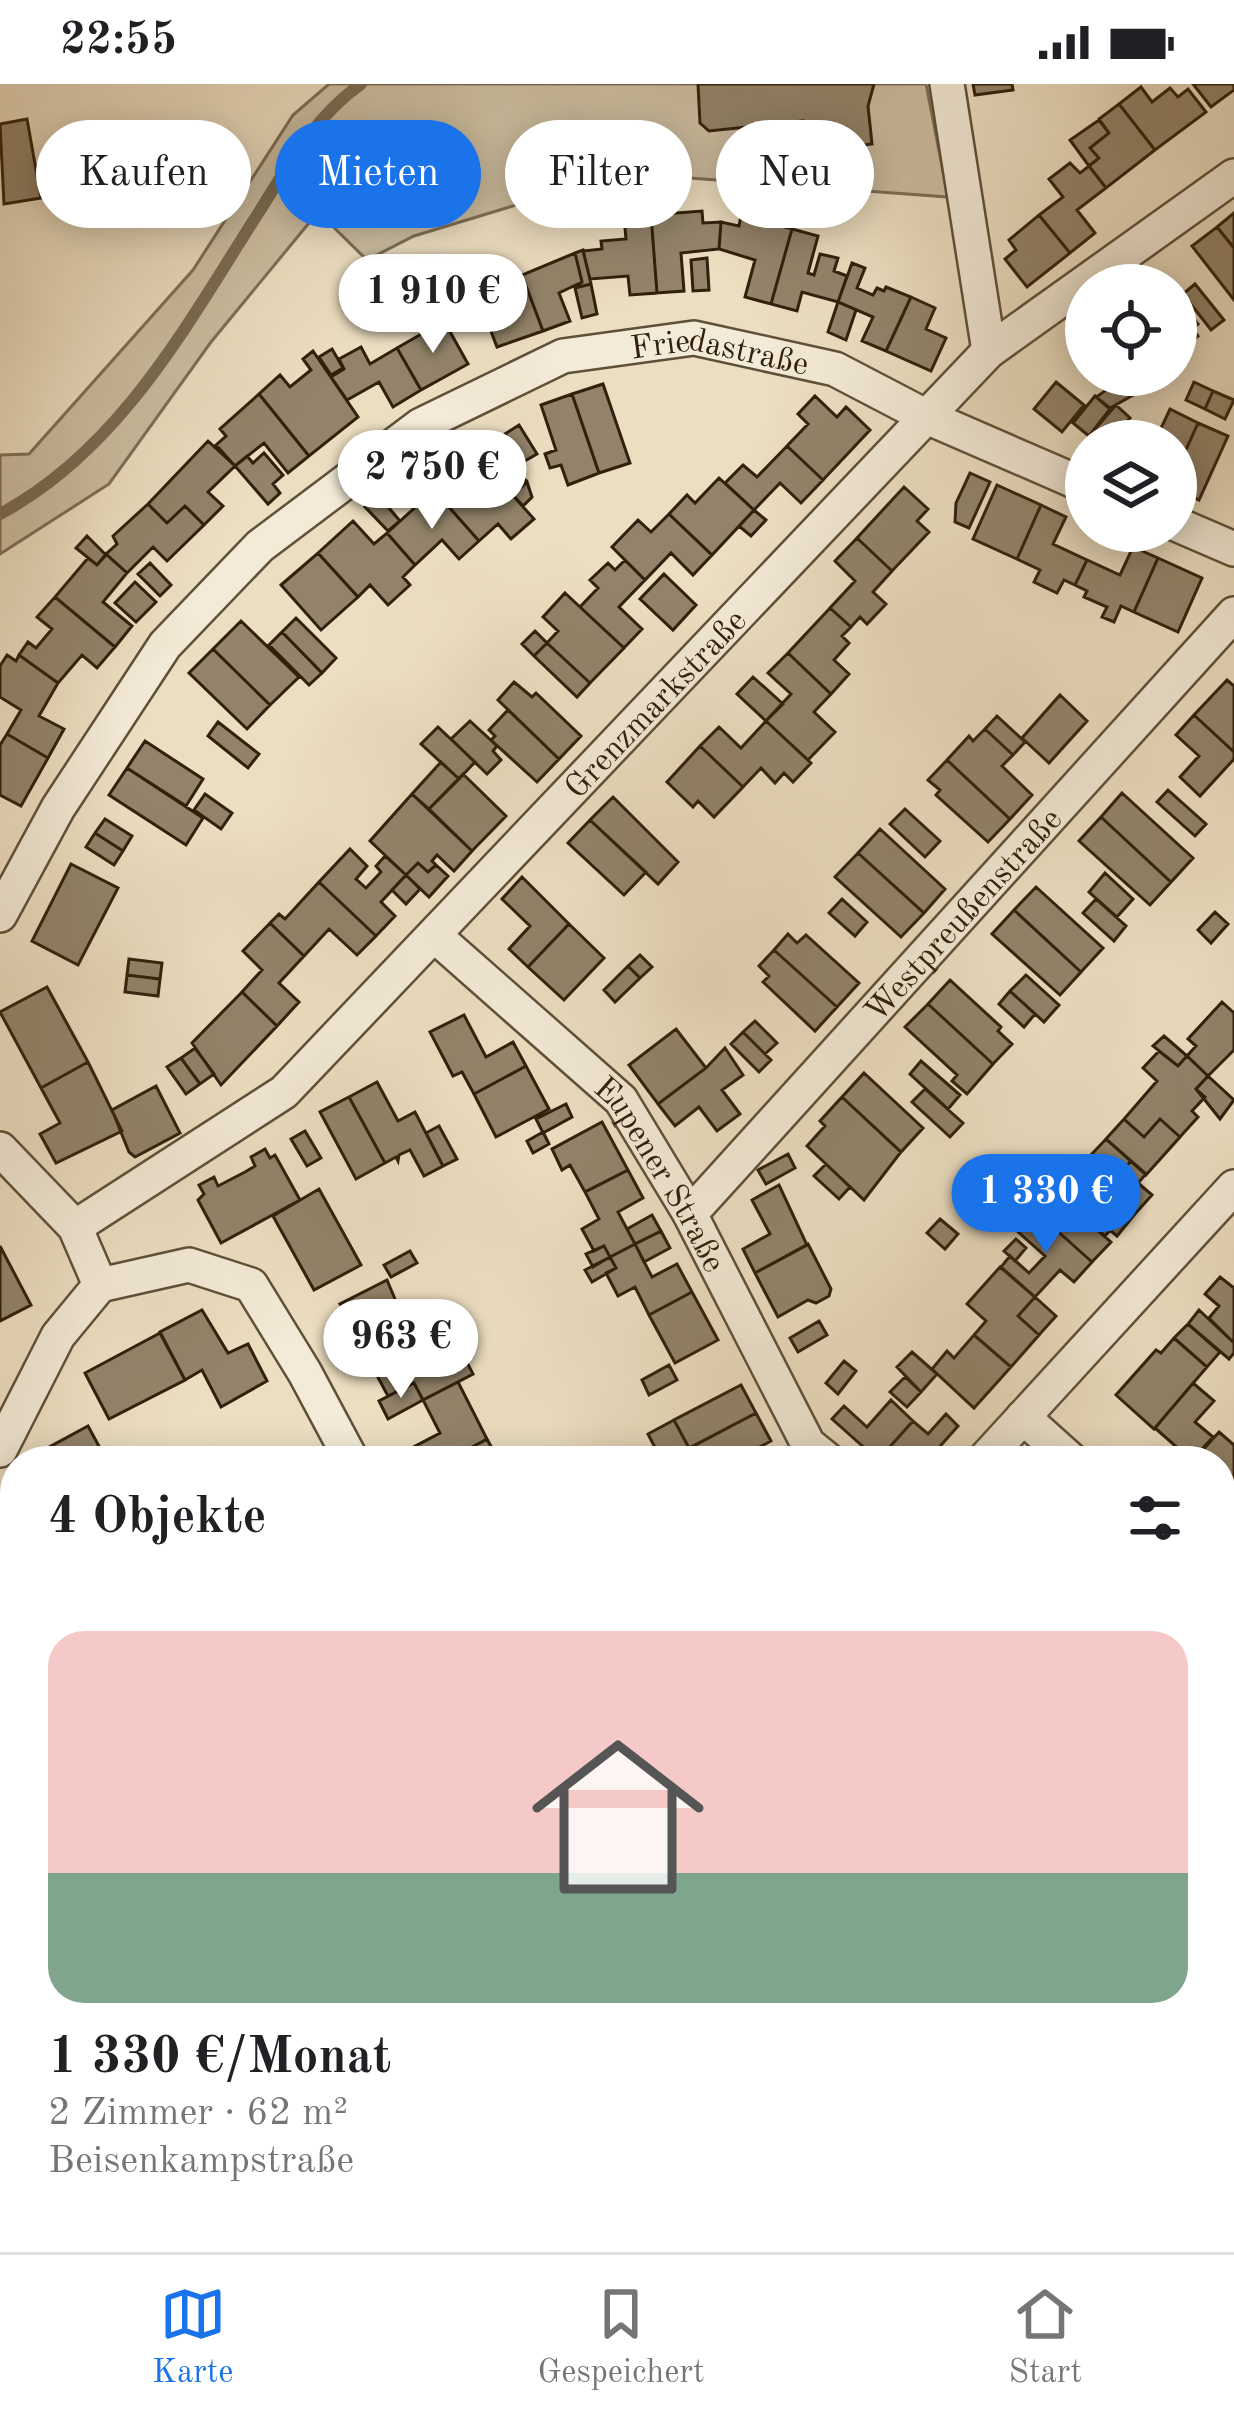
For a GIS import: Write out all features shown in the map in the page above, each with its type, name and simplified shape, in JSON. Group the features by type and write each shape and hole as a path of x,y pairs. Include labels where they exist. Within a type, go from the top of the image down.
{"street":[{"path":"946,84 989,351"},
{"name":"Grenzmarkstraße","path":"76,1227 284,1092 989,351 1234,176"},
{"name":"Friedastraße","path":"0,915 58,808 165,645 260,546 421,425 563,356 694,338 836,369 927,417 1065,477"},
{"path":"1197,533 1234,550"},
{"name":"Westpreußenstraße","path":"690,1214 1234,614"},
{"name":"Eupener Straße","path":"434,935 621,1100 690,1214 810,1446"},
{"path":"0,1149 76,1227 100,1285"},
{"path":"997,1446 1234,1187"},
{"path":"2,1446 58,1336 100,1285 189,1264 251,1286 344,1446"},
{"path":"1023,1418 1055,1446"}],"shaded area":[{"path":"329,84 926,84 948,197 874,192 874,120 716,120 716,180 692,178 692,120 505,120 505,208 481,216 481,120 290,120"},
{"path":"275,143 275,228 305,228 211,342 109,484 0,554 0,455 29,454 193,270 220,228 251,228 251,180"},
{"path":"334,228 440,228 414,236 367,260"}],"building":[{"path":"698,84 874,84 869,120 716,120 716,130 709,131 700,123"},
{"path":"973,84 1012,84 1013,90 975,95"},
{"path":"1193,84 1234,84 1234,90 1211,107"},
{"path":"1141,87 1152,102 1170,88 1178,97 1188,89 1206,112 1155,150 1119,104"},
{"path":"1119,104 1155,150 1106,188 1089,166 1099,158 1090,148 1109,133 1099,119"},
{"path":"27,119 36,199 4,204 0,124"},
{"path":"1099,120 1109,133 1090,148 1099,158 1089,166 1070,140"},
{"path":"1070,163 1080,173 1089,166 1106,188 1077,210 1095,233 1070,253 1039,215 1063,197 1049,179"},
{"path":"702,211 703,223 716,222 721,228 719,249 681,253 684,291 657,293 652,228 692,228 692,212"},
{"path":"1234,213 1234,248 1217,227"},
{"path":"1039,215 1070,253 1027,287 1005,259 1016,250 1009,240"},
{"path":"1217,227 1234,248 1234,300 1192,246"},
{"path":"625,228 652,228 657,293 630,295 628,276 590,279 583,251 602,249 601,241 626,239"},
{"path":"721,228 792,229 771,304 745,297 755,260 719,249"},
{"path":"792,229 818,236 808,273 814,275 820,254 838,258 834,271 847,276 838,302 802,292 797,311 771,304"},
{"path":"583,250 591,284 575,288 582,282 575,253"},
{"path":"575,253 582,282 559,293 570,321 543,331 522,275"},
{"path":"707,258 709,290 693,291 691,260"},
{"path":"433,261 455,302 438,312 417,270"},
{"path":"852,263 865,268 857,288 873,295 877,288 884,291 886,287 911,297 886,351 862,341 873,317 838,302"},
{"path":"522,275 543,331 497,347 478,297"},
{"path":"591,284 597,314 582,318 575,288"},
{"path":"1197,286 1224,320 1211,330 1197,312"},
{"path":"911,297 935,308 926,329 946,338 931,371 886,351"},
{"path":"838,302 856,310 846,340 828,332"},
{"path":"444,321 468,364 421,390 397,348"},
{"path":"361,347 370,364 397,348 421,390 393,407 379,382 347,400 331,377 344,369 339,359"},
{"path":"332,349 343,368 331,375 319,357"},
{"path":"313,351 358,417 309,456 259,394 280,375 290,387 311,370 303,359"},
{"path":"1056,382 1065,396 1084,405 1072,420 1065,420 1062,432 1034,409"},
{"path":"1197,383 1213,391 1205,409 1186,400 1197,396"},
{"path":"603,384 630,463 599,473 572,394"},
{"path":"1213,391 1234,400 1225,419 1205,409"},
{"path":"259,394 309,456 288,473 264,443 235,466 216,445 226,436 220,429"},
{"path":"572,394 599,473 568,485 561,465 550,468 545,454 556,450 541,405"},
{"path":"815,396 837,417 846,407 870,430 823,480 787,446 808,424 798,414"},
{"path":"1095,396 1110,409 1101,420 1075,420"},
{"path":"1098,396 1132,396 1110,408"},
{"path":"1116,405 1130,418 1128,420 1103,420"},
{"path":"1170,409 1192,420 1165,420"},
{"path":"519,425 537,454 523,462 505,434"},
{"path":"1197,425 1228,436 1199,500 1197,499"},
{"path":"208,441 235,466 208,492 223,506 204,525 185,506 167,523 148,504"},
{"path":"787,446 823,480 801,503 780,483 754,510 725,483 743,465 757,477"},
{"path":"264,453 283,475 273,484 280,493 268,504 235,466 247,456 253,463"},
{"path":"505,456 527,482 513,495 490,470"},
{"path":"481,460 534,519 511,539 498,524 479,541 440,497"},
{"path":"970,473 990,482 969,528 955,522 956,503"},
{"path":"719,478 754,510 712,555 669,514 687,495 695,503"},
{"path":"527,482 532,497 523,506 513,495"},
{"path":"997,485 1041,505 1017,559 973,539"},
{"path":"904,487 928,509 917,521 929,532 892,571 857,538"},
{"path":"378,495 400,521 388,531 365,507"},
{"path":"440,497 479,541 459,559 442,540 415,565 387,533 421,502 427,509"},
{"path":"148,504 167,523 185,506 204,525 167,561 153,547 127,573 106,554 117,544 113,536"},
{"path":"1041,505 1065,517 1053,544 1087,560 1075,585 1064,580 1057,593 1034,582 1040,570 1017,559"},
{"path":"754,510 766,520 751,536 739,526"},
{"path":"669,514 712,555 693,575 671,553 645,580 612,547 638,520 651,532"},
{"path":"353,521 374,544 387,533 415,565 403,577 410,585 388,605 370,585 358,597 318,553"},
{"path":"87,536 106,555 97,565 76,548"},
{"path":"857,538 892,571 873,592 886,604 867,624 860,617 851,627 830,608 855,581 835,561"},
{"path":"1131,552 1158,558 1134,612 1121,606 1114,622 1102,617 1107,607 1084,597 1087,591 1075,585 1087,560 1120,575"},
{"path":"318,553 358,597 321,630 281,585"},
{"path":"106,554 127,573 103,602 132,626 115,647 55,597 88,558 97,565"},
{"path":"1158,558 1202,578 1178,632 1134,612"},
{"path":"625,560 645,580 619,607 642,629 624,648 580,607 598,588 590,580 608,563 615,570"},
{"path":"150,563 171,585 160,596 138,574"},
{"path":"664,574 696,605 673,630 640,599"},
{"path":"135,582 156,602 136,622 115,603"},
{"path":"565,593 624,648 590,683 547,643 558,631 543,617"},
{"path":"55,597 115,647 97,668 82,655 58,683 19,655 28,642 36,648 52,629 37,617"},
{"path":"830,608 851,627 842,636 849,643 834,660 849,674 831,694 788,653"},
{"path":"296,618 336,658 322,673 282,632"},
{"path":"241,621 299,677 270,705 213,649"},
{"path":"535,631 547,643 534,656 522,644"},
{"path":"282,632 322,673 309,685 269,645"},
{"path":"547,643 590,683 577,697 534,656"},
{"path":"213,649 270,705 247,729 189,673"},
{"path":"788,653 831,694 814,712 835,732 808,760 766,721 791,694 768,673"},
{"path":"7,655 16,661 19,655 58,683 39,716 64,729 48,758 7,734 21,710 0,697 0,666"},
{"path":"753,677 783,704 766,721 737,694"},
{"path":"1227,680 1234,686 1234,752 1194,715"},
{"path":"514,682 532,697 536,693 581,736 559,759 498,700"},
{"path":"1060,695 1087,721 1049,763 1022,738"},
{"path":"508,710 559,759 537,782 491,740 495,736 489,730"},
{"path":"1194,715 1234,752 1234,759 1200,796 1180,777 1199,756 1176,735"},
{"path":"997,716 1025,742 1013,755 985,729"},
{"path":"470,721 497,746 493,751 501,760 487,774 451,739"},
{"path":"766,721 811,763 793,782 784,773 775,783 761,768 743,787 700,746 719,727 741,748"},
{"path":"218,722 259,754 248,768 208,736"},
{"path":"438,727 475,762 459,779 421,744"},
{"path":"985,729 1013,755 1002,766 1032,795 1010,819 947,760 969,736 973,741"},
{"path":"7,734 48,758 21,806 0,795 0,745"},
{"path":"145,741 203,779 186,806 127,768"},
{"path":"700,746 743,787 714,817 698,801 693,807 667,782"},
{"path":"947,760 1010,819 988,842 936,795 940,790 928,780"},
{"path":"441,762 459,779 429,809 412,794"},
{"path":"127,768 203,818 186,845 109,795"},
{"path":"463,774 506,816 472,851 429,809"},
{"path":"1168,790 1206,824 1195,836 1157,802"},
{"path":"1122,793 1193,858 1171,882 1101,817"},
{"path":"205,794 232,813 221,829 194,810"},
{"path":"412,794 472,851 454,871 437,855 432,861 436,865 428,872 418,863 406,875 370,841"},
{"path":"613,797 678,862 658,884 590,820"},
{"path":"905,809 940,841 925,857 890,824"},
{"path":"1101,817 1171,882 1150,905 1079,841"},
{"path":"105,819 132,836 123,851 95,833"},
{"path":"590,820 646,872 624,895 568,843"},
{"path":"880,829 945,889 924,913 858,853"},
{"path":"95,833 123,851 114,865 86,847"},
{"path":"350,849 367,866 356,879 366,888 381,872 376,866 385,856 406,875 381,902 395,916 376,936 319,882"},
{"path":"858,853 924,913 901,937 835,877"},
{"path":"418,863 428,872 436,865 448,876 429,897 406,875"},
{"path":"71,864 118,888 78,965 32,941"},
{"path":"1105,873 1133,899 1117,917 1089,892"},
{"path":"406,875 420,889 406,904 392,890"},
{"path":"522,877 569,924 528,967 509,949 530,926 502,899"},
{"path":"319,882 376,936 357,955 329,929 304,956 270,923 279,914 285,919"},
{"path":"1036,887 1103,948 1081,972 1014,910"},
{"path":"842,899 867,922 855,936 829,913"},
{"path":"1096,899 1126,926 1114,941 1083,913"},
{"path":"1014,910 1081,972 1060,995 992,934"},
{"path":"1215,912 1228,924 1211,943 1198,930"},
{"path":"270,923 304,956 279,983 299,1002 277,1026 242,992 262,970 243,951"},
{"path":"569,924 604,958 564,1000 528,967"},
{"path":"788,934 797,943 806,935 859,983 837,1007 774,950"},
{"path":"774,950 837,1007 815,1031 763,982 769,976 759,966"},
{"path":"640,955 652,967 640,978 628,966"},
{"path":"129,959 162,963 160,979 127,975"},
{"path":"628,966 640,978 615,1002 604,990"},
{"path":"127,975 160,979 158,996 125,992"},
{"path":"1026,975 1059,1005 1044,1022 1010,991"},
{"path":"950,980 1001,1027 998,1031 1012,1044 993,1064 928,1004"},
{"path":"47,987 88,1062 41,1088 0,1012"},
{"path":"1010,991 1035,1014 1024,1027 999,1004"},
{"path":"242,992 277,1026 221,1085 192,1043"},
{"path":"1222,1002 1234,1013 1234,1050 1208,1076 1187,1056 1196,1046 1188,1039"},
{"path":"928,1004 993,1064 967,1094 952,1081 957,1075 905,1027"},
{"path":"464,1015 486,1057 513,1042 526,1066 474,1094 462,1072 453,1076 430,1032"},
{"path":"755,1021 777,1043 765,1054 743,1032"},
{"path":"676,1029 706,1068 658,1104 629,1065"},
{"path":"743,1032 771,1060 759,1072 731,1044"},
{"path":"1164,1036 1187,1056 1178,1066 1153,1046"},
{"path":"195,1048 214,1074 200,1084 181,1058"},
{"path":"725,1048 743,1075 722,1090 740,1114 717,1131 699,1107 675,1126 658,1104"},
{"path":"1159,1051 1178,1066 1187,1056 1208,1076 1196,1089 1205,1097 1192,1111 1198,1117 1180,1137 1160,1119 1144,1137 1124,1119 1157,1081 1143,1068"},
{"path":"181,1058 200,1084 186,1094 167,1067"},
{"path":"921,1061 960,1095 948,1109 910,1074"},
{"path":"88,1062 122,1131 56,1163 40,1134 60,1123 41,1088"},
{"path":"526,1066 549,1109 496,1137 474,1094"},
{"path":"864,1073 923,1128 901,1152 842,1097"},
{"path":"1208,1076 1234,1100 1220,1119 1196,1089"},
{"path":"377,1082 398,1121 415,1112 443,1166 424,1176 410,1150 399,1155 398,1161 396,1157 385,1163 349,1097"},
{"path":"156,1086 180,1133 135,1157 112,1110"},
{"path":"925,1089 963,1123 950,1137 912,1102"},
{"path":"349,1097 385,1163 356,1179 320,1112"},
{"path":"842,1097 901,1152 864,1200 807,1146 825,1126 820,1121"},
{"path":"566,1104 572,1117 543,1133 536,1119"},
{"path":"1124,1119 1144,1137 1160,1119 1180,1137 1146,1175 1106,1139"},
{"path":"602,1122 628,1170 585,1192 570,1165 562,1170 552,1149"},
{"path":"439,1126 457,1159 443,1166 426,1133"},
{"path":"305,1131 321,1158 307,1166 291,1139"},
{"path":"543,1132 549,1144 533,1153 527,1141"},
{"path":"1106,1139 1131,1161 1107,1189 1085,1169 1093,1160 1089,1157"},
{"path":"265,1149 270,1158 275,1155 300,1200 221,1243 198,1200 204,1194 199,1185 214,1177 218,1186 245,1172 255,1166 251,1157"},
{"path":"788,1154 795,1168 766,1184 758,1170"},
{"path":"1131,1161 1146,1174 1138,1183 1152,1195 1135,1214 1107,1189"},
{"path":"826,1164 850,1187 839,1199 814,1176"},
{"path":"1085,1169 1107,1189 1082,1216 1054,1191 1069,1174 1076,1179"},
{"path":"628,1170 643,1198 618,1212 635,1244 610,1257 604,1246 594,1251 582,1229 599,1219 585,1192"},
{"path":"779,1185 807,1245 755,1273 743,1249 770,1234 752,1200"},
{"path":"319,1189 361,1265 314,1290 273,1216"},
{"path":"1107,1189 1135,1214 1117,1236 1110,1230 1105,1236 1082,1216"},
{"path":"1052,1190 1111,1242 1092,1262 1034,1210"},
{"path":"1034,1210 1092,1262 1074,1282 1060,1270 1035,1297 1001,1267 1010,1256 1029,1273 1045,1256 1016,1230"},
{"path":"652,1215 661,1231 635,1244 627,1229"},
{"path":"940,1219 958,1234 945,1249 927,1233"},
{"path":"661,1231 670,1248 644,1262 635,1244"},
{"path":"1016,1239 1026,1248 1015,1261 1004,1251"},
{"path":"635,1244 652,1277 677,1264 692,1292 649,1315 635,1287 618,1296 606,1273 616,1268 610,1257"},
{"path":"808,1244 831,1289 829,1296 816,1303 808,1300 778,1317 755,1273"},
{"path":"0,1246 31,1305 0,1321"},
{"path":"604,1246 610,1257 593,1267 586,1254"},
{"path":"410,1251 417,1263 391,1277 384,1265"},
{"path":"610,1257 616,1268 592,1282 585,1270"},
{"path":"1000,1267 1035,1297 1018,1316 1039,1335 1011,1367 974,1335 986,1321 967,1304"},
{"path":"1220,1277 1234,1288 1234,1343 1209,1318 1219,1306 1205,1294"},
{"path":"387,1280 408,1330 365,1353 340,1304"},
{"path":"692,1292 718,1340 675,1363 649,1315"},
{"path":"1035,1297 1056,1316 1039,1335 1018,1316"},
{"path":"202,1310 228,1353 248,1344 267,1381 221,1407 202,1370 185,1380 160,1332"},
{"path":"1199,1310 1234,1343 1229,1359 1188,1324"},
{"path":"819,1321 827,1335 798,1352 790,1338"},
{"path":"1188,1324 1220,1352 1207,1367 1174,1338"},
{"path":"408,1330 423,1356 455,1339 473,1374 423,1400 414,1383 388,1396 365,1353"},
{"path":"160,1333 185,1380 109,1419 85,1373"},
{"path":"974,1335 1011,1367 974,1408 932,1369 947,1351 954,1358"},
{"path":"1174,1338 1207,1367 1154,1429 1116,1395 1156,1350 1161,1353"},
{"path":"912,1352 937,1374 921,1392 897,1367"},
{"path":"844,1361 856,1371 838,1394 826,1383"},
{"path":"669,1365 677,1380 649,1395 642,1380"},
{"path":"905,1377 921,1392 907,1407 890,1392"},
{"path":"458,1382 487,1439 474,1446 415,1446 440,1433 423,1400"},
{"path":"414,1383 423,1400 388,1419 379,1401"},
{"path":"1193,1383 1214,1401 1195,1422 1213,1437 1205,1446 1175,1446 1155,1428"},
{"path":"741,1385 756,1413 693,1446 688,1446 674,1420"},
{"path":"891,1400 913,1421 891,1446 862,1446 832,1419 844,1406 867,1427"},
{"path":"756,1413 771,1441 762,1446 694,1446"},
{"path":"946,1414 958,1426 940,1446 891,1446 913,1421 928,1434"},
{"path":"674,1420 688,1446 654,1446 648,1434"},
{"path":"88,1426 99,1446 51,1446"},
{"path":"1219,1432 1234,1445 1234,1446 1206,1446"}],"waterway":[{"path":"0,514 81,455 148,381 304,143 361,84"}]}
